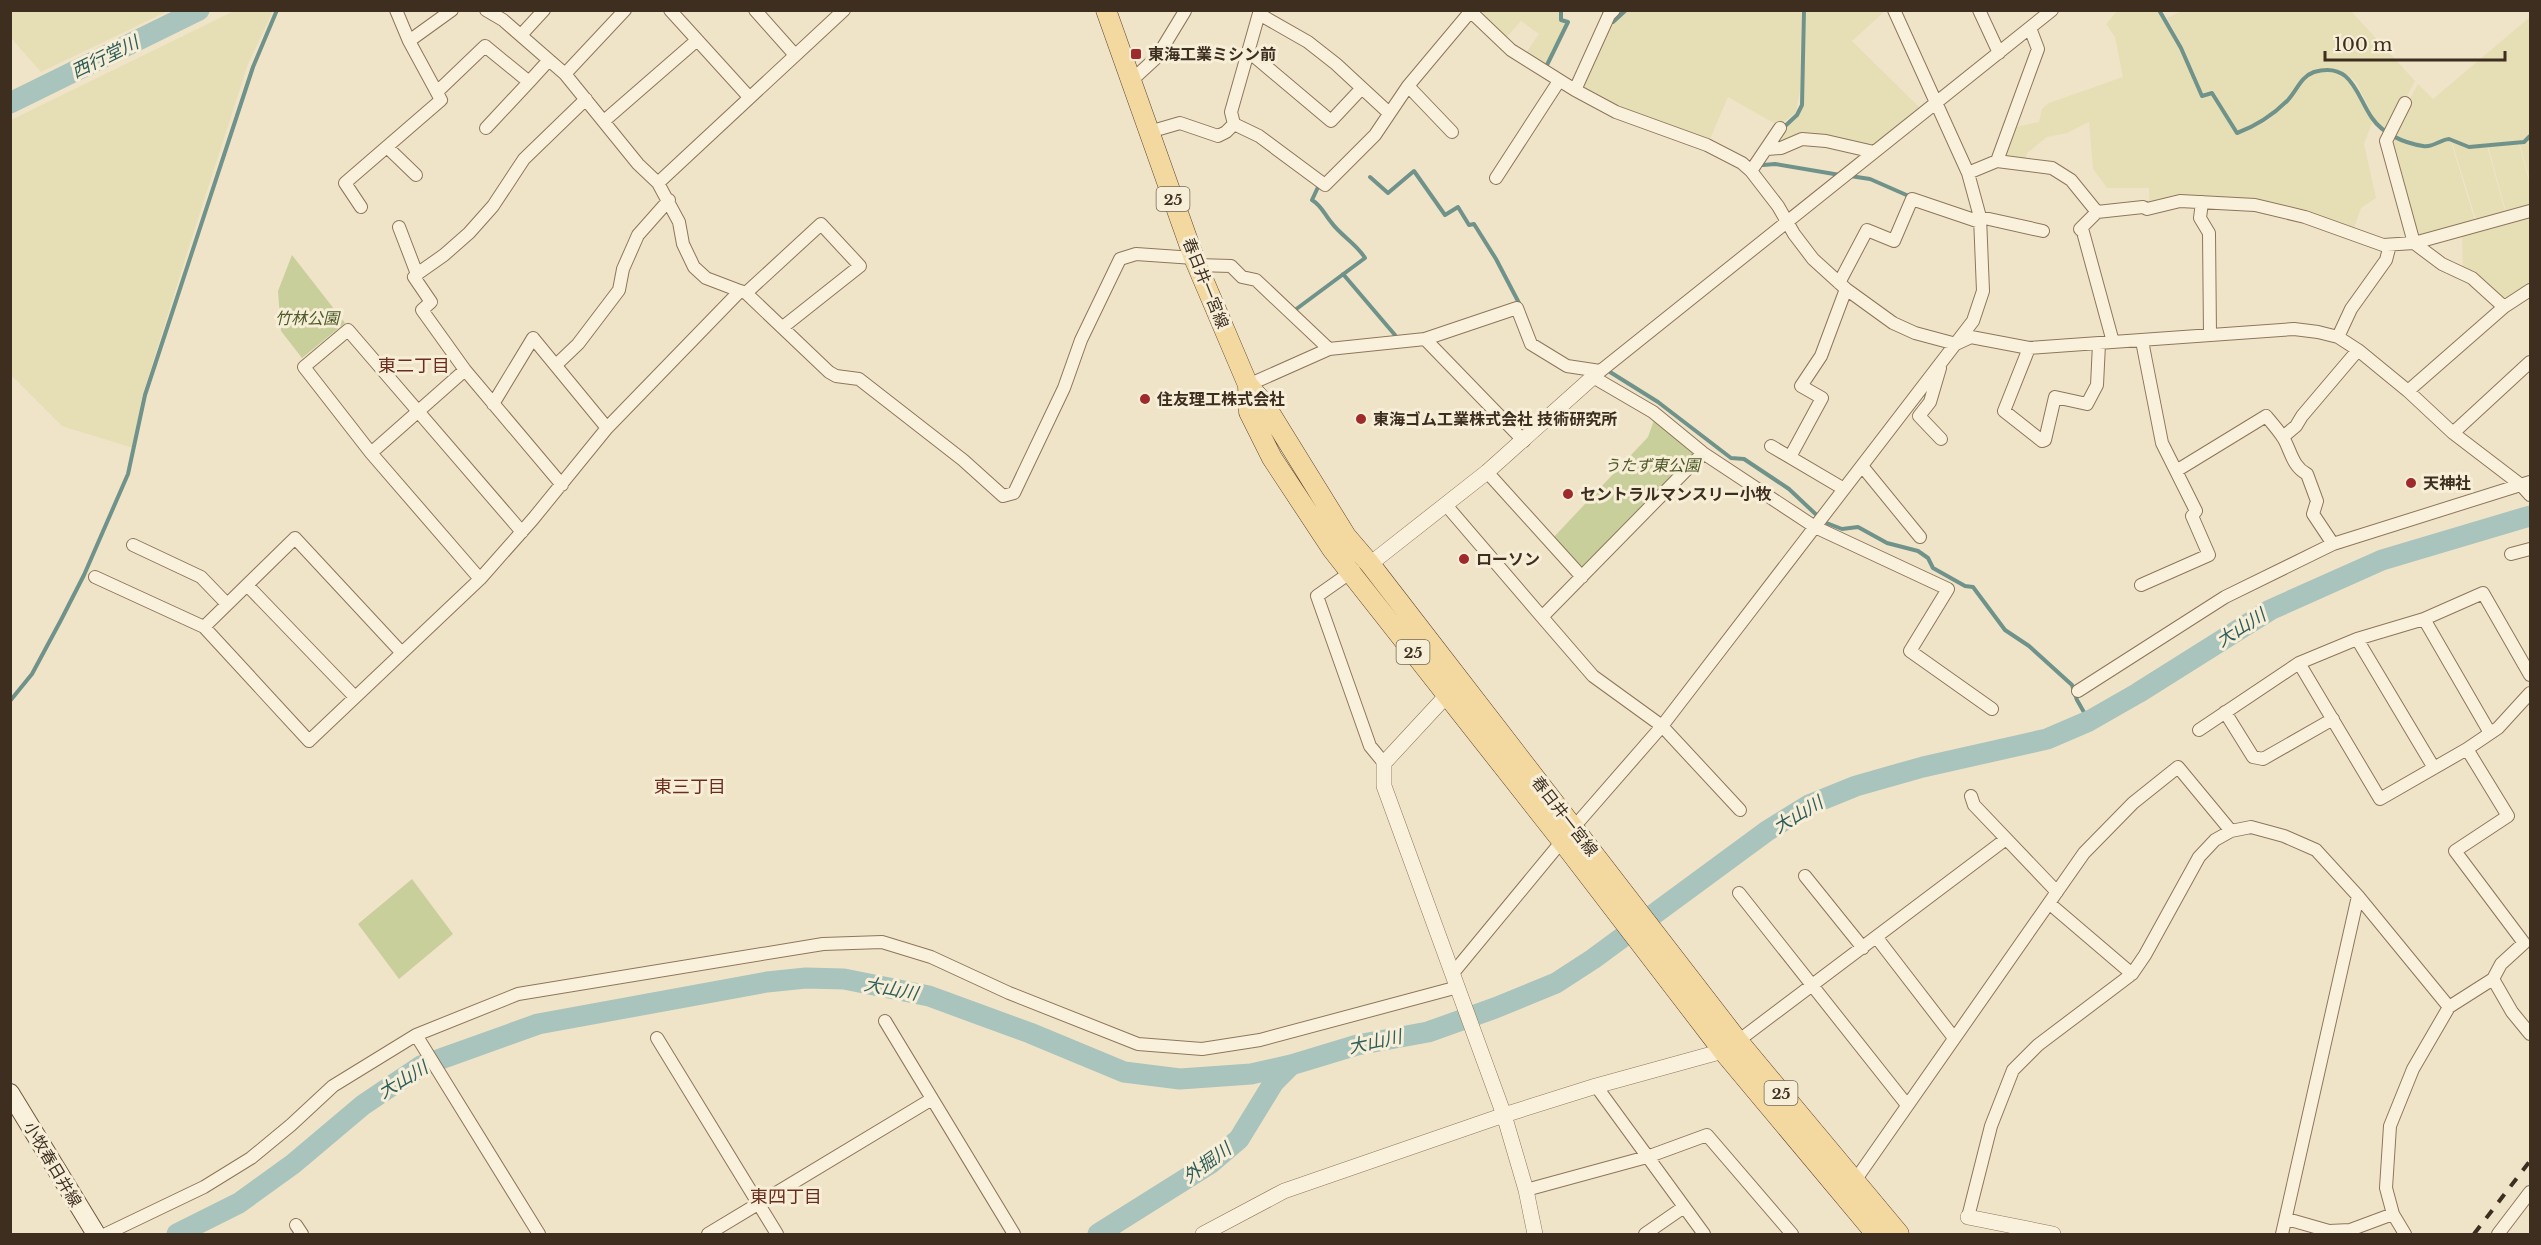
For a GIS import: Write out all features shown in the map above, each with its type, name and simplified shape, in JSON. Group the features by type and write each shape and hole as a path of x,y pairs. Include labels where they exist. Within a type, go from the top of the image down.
{"main road":[{"name":"春日井一宮線","path":"1106,10 1196,262 1248,385 1265,405 1340,527 1370,564 1568,834 1876,1234"},
{"name":"春日井一宮線","path":"1248,385 1249,412 1272,458 1308,515 1447,695 1568,834"},
{"name":"春日井一宮線","path":"1731,1046 1899,1234"},
{"name":"小牧春日井線","path":"10,1093 96,1234"}],"street":[{"path":"361,207 345,183 441,100 396,10"},
{"path":"410,41 452,10"},
{"path":"486,10 503,20 565,74 638,164 658,183 679,222 682,244 694,267 706,278 743,292 829,372 836,376 859,379 963,460 1003,496 1014,493 1064,388 1081,340 1120,259 1136,254 1231,266 1242,277 1256,280 1329,349"},
{"path":"521,35 544,10"},
{"path":"565,74 625,10"},
{"path":"670,10 749,97"},
{"path":"754,10 795,55"},
{"path":"658,183 844,10"},
{"path":"1575,90 1609,15 1614,10"},
{"path":"105,1234 204,1187 251,1158 333,1086 416,1035 518,994 823,944 882,942 931,957 1009,993 1138,1044 1202,1049 1260,1040 1457,985 1568,834 1662,726 1973,321 1983,291 1980,219 1968,173 1894,10"},
{"path":"1979,10 1999,53"},
{"path":"1535,1234 1527,1190 1504,1115 1384,786 1384,762 1370,746 1317,596 1350,572 1370,564 1446,505 1524,441 1596,374 2052,10"},
{"path":"1131,81 1157,57 1185,11"},
{"path":"1234,124 1259,136 1324,185 1375,135 1408,86 1470,11 1511,50 1559,81 1616,112 1707,145 1751,171 1813,259 1842,286 1893,323 1915,333 1956,344 1971,337 2029,348 2099,345 2210,334 2294,329 2338,337 2358,350 2408,391 2453,433 2525,484 2530,495"},
{"path":"1234,124 1231,112 1259,12 1308,42 1336,64 1389,113"},
{"path":"1997,161 2038,49 2030,28"},
{"path":"604,121 696,40"},
{"path":"438,91 485,46 529,82"},
{"path":"1249,52 1331,121 1361,89"},
{"path":"486,128 549,60"},
{"path":"1496,178 1559,81"},
{"path":"1408,86 1452,132"},
{"path":"562,485 492,404 422,310 431,302 414,277 444,255 469,232 493,206 524,159 586,99"},
{"path":"2405,103 2386,141 2414,243 2442,264 2472,278 2504,307"},
{"path":"1149,132 1180,123 1218,136 1234,124"},
{"path":"1751,171 1780,128"},
{"path":"1767,149 1781,148 1802,139 1866,148 1874,152"},
{"path":"387,147 416,175"},
{"path":"1968,173 1997,161 2038,165 2063,173 2097,212"},
{"path":"1790,457 1822,398 1801,386 1821,356 1842,286 1867,230 1894,241 1912,199 1980,219 2043,231"},
{"path":"556,365 578,344 619,290 623,269 638,235 669,200"},
{"path":"2113,342 2083,232 2080,229 2097,212 2143,207 2147,209 2180,201 2254,205 2305,217 2360,238 2390,245 2414,243 2530,211"},
{"path":"2202,202 2200,218 2209,233 2210,334"},
{"path":"95,577 204,627 309,741 480,579 562,485 607,428 743,292 821,224 860,266 783,327"},
{"path":"399,227 417,274"},
{"path":"2338,337 2351,309 2386,260 2390,245"},
{"path":"2408,391 2504,307 2530,290"},
{"path":"1248,385 1329,349 1425,339 1517,308 1531,345 1567,366 1596,374 1653,412 1702,453 1815,527 1948,589 1910,651 1992,710"},
{"path":"480,579 371,453 304,367 348,330 522,532"},
{"path":"492,404 533,338 607,428"},
{"path":"1425,339 1524,441"},
{"path":"2141,585 2210,555 2192,516 2196,511 2163,443 2142,341"},
{"path":"2029,348 2004,411 2042,441 2045,440 2055,397 2087,404 2097,385 2099,345"},
{"path":"2283,437 2296,426 2301,416 2358,350"},
{"path":"2453,433 2530,362"},
{"path":"1941,363 1930,402 1919,416 1941,439"},
{"path":"371,453 465,370"},
{"path":"2176,471 2266,416 2283,437 2295,463 2301,471 2307,474 2318,501 2313,514 2332,544"},
{"path":"1771,446 1844,489"},
{"path":"1542,616 1702,453"},
{"path":"1862,466 1920,537"},
{"path":"1486,472 1582,577"},
{"path":"2078,691 2225,597 2332,544 2525,484"},
{"path":"1446,505 1593,676 1662,726 1740,810"},
{"path":"204,627 295,538 401,652"},
{"path":"133,545 201,577 227,604"},
{"path":"2511,554 2530,549"},
{"path":"247,585 354,696"},
{"path":"2199,730 2299,663 2357,639 2424,619 2483,593 2530,675"},
{"path":"2424,619 2490,734"},
{"path":"2357,639 2434,768"},
{"path":"2299,663 2380,799 2490,734 2530,693"},
{"path":"1384,762 1447,695"},
{"path":"2224,712 2253,757 2263,759 2332,719"},
{"path":"2405,1234 2393,1214 2386,1188 2390,1126 2414,1069 2449,1007 2493,979 2501,964 2523,943 2455,851 2508,816 2467,749"},
{"path":"1854,1182 2084,853 2133,803 2178,767 2231,831"},
{"path":"1971,796 1974,805 2057,892"},
{"path":"2053,1234 1968,1217 1991,1126 2013,1070 2038,1045 2132,974 2145,955 2199,857 2214,840 2231,831 2251,827 2284,836 2316,850 2358,896 2449,1007"},
{"path":"1203,1234 1284,1191 1504,1115 1731,1046 2006,839"},
{"path":"1805,876 1863,948"},
{"path":"1739,893 1907,1105"},
{"path":"2282,1234 2358,896"},
{"path":"2050,904 2132,974"},
{"path":"1876,938 1954,1038"},
{"path":"2493,979 2512,1012 2530,1034"},
{"path":"885,1022 1014,1234"},
{"path":"416,1035 539,1234"},
{"path":"657,1038 777,1234"},
{"path":"1596,1086 1704,1234"},
{"path":"708,1234 932,1099"},
{"path":"1527,1190 1647,1157 1707,1135 1792,1234"},
{"path":"2498,1234 2530,1192"},
{"path":"1645,1234 1684,1207"},
{"path":"2287,1219 2329,1231 2350,1230 2393,1214"}],"shaded area":[{"path":"1482,10 1560,11 1561,20 1567,23 1546,67 1526,53 1539,34 1521,21 1506,38 1480,13"},
{"path":"2184,10 2351,11 2415,81 2388,132 2374,118 2356,82 2348,75 2332,69 2315,70 2303,76 2286,100 2265,118 2238,131 2213,90 2203,93 2183,47 2167,18"},
{"path":"10,11 168,11 41,72 11,38"},
{"path":"234,11 273,11 248,64 188,250 142,397 133,448 62,426 11,375 11,120"},
{"path":"1628,11 1801,11 1800,90 1796,112 1779,126 1728,97 1710,139 1637,115 1586,90 1584,85 1606,30"},
{"path":"1805,11 1885,11 1852,41 1919,107 1869,148 1821,138 1773,147 1783,129 1797,117 1802,105"},
{"path":"2117,11 2158,11 2180,48 2201,97 2211,94 2237,135 2266,122 2295,95 2304,78 2317,73 2332,72 2345,77 2352,83 2372,123 2364,144 2376,198 2361,208 2353,231 2256,201 2149,205 2149,188 2107,188 2093,169 2089,122 2067,133 2047,137 2027,153 2025,160 2005,157 2003,150 2012,128 2039,122 2042,109 2049,103 2123,77 2115,37 2106,24"},
{"path":"2530,17 2530,133 2524,141 2470,145 2448,137 2424,145 2391,134 2418,84 2433,99"},
{"path":"2389,137 2423,147 2433,147 2445,141 2451,142 2476,224 2415,240"},
{"path":"2530,137 2530,181 2520,144 2525,144"},
{"path":"2452,142 2469,148 2487,146 2506,215 2477,223"},
{"path":"2519,144 2530,185 2530,208 2507,215 2488,146"},
{"path":"2530,213 2530,286 2505,303 2463,273 2462,232"}],"green space":[{"name":"竹林公園","path":"292,255 345,323 302,358 281,331 278,291"},
{"name":"うたず東公園","path":"1654,420 1694,453 1581,570 1552,539 1648,437"},
{"path":"412,879 453,934 399,979 358,924"}],"waterway":[{"name":"西行堂川","path":"10,103 199,10"},
{"path":"10,701 32,674 61,620 84,575 128,474 145,395 253,67 277,10"},
{"path":"1546,67 1568,22 1561,20 1561,10"},
{"path":"1603,10 1613,22 1626,10"},
{"path":"1783,128 1797,115 1802,105 1804,10"},
{"path":"2159,10 2181,48 2202,96 2212,93 2237,133 2257,124 2276,111 2309,74 2327,70 2337,71 2351,82 2366,109 2382,129 2409,143 2427,146 2449,139 2469,147 2524,142 2530,136"},
{"path":"1763,165 1775,164 1840,175"},
{"path":"1370,177 1388,193 1414,171 1445,215 1458,207 1469,225 1474,224 1519,303"},
{"path":"1850,176 1870,179 1911,197"},
{"path":"1295,310 1365,258 1312,200 1319,185"},
{"path":"1343,274 1395,335"},
{"path":"1610,372 1658,402 1731,458 1744,459 1789,489 1824,522 1842,529 1858,527 1887,543 1918,551 1928,558 1933,568 1965,586 1973,587 2005,630 2029,646 2072,685 2077,700 2089,721"},
{"name":"大山川","path":"177,1234 239,1203 293,1164 363,1105 421,1066 538,1024 767,982 806,978 844,979 929,996 1030,1033 1124,1072 1180,1079 1251,1074 1291,1065 1357,1045 1428,1032 1556,983 1593,959 1767,831 1809,805 1856,786 1923,767 2047,739 2089,721 2138,693 2270,610 2382,560 2530,516"},
{"name":"外掘川","path":"1098,1234 1211,1163 1239,1139 1274,1082 1291,1065"}],"railway":[{"path":"2474,1234 2530,1161"}],"place":[{"name":"東海工業ミシン前","path":"1136,54"},
{"name":"住友理工株式会社","path":"1145,399"},
{"name":"東海ゴム工業株式会社 技術研究所","path":"1361,419"},
{"name":"天神社","path":"2411,483"},
{"name":"セントラルマンスリー小牧","path":"1568,494"},
{"name":"ローソン","path":"1464,559"}],"district":[{"name":"東二丁目","path":"414,366"},
{"name":"東三丁目","path":"690,787"},
{"name":"東四丁目","path":"786,1197"}]}
